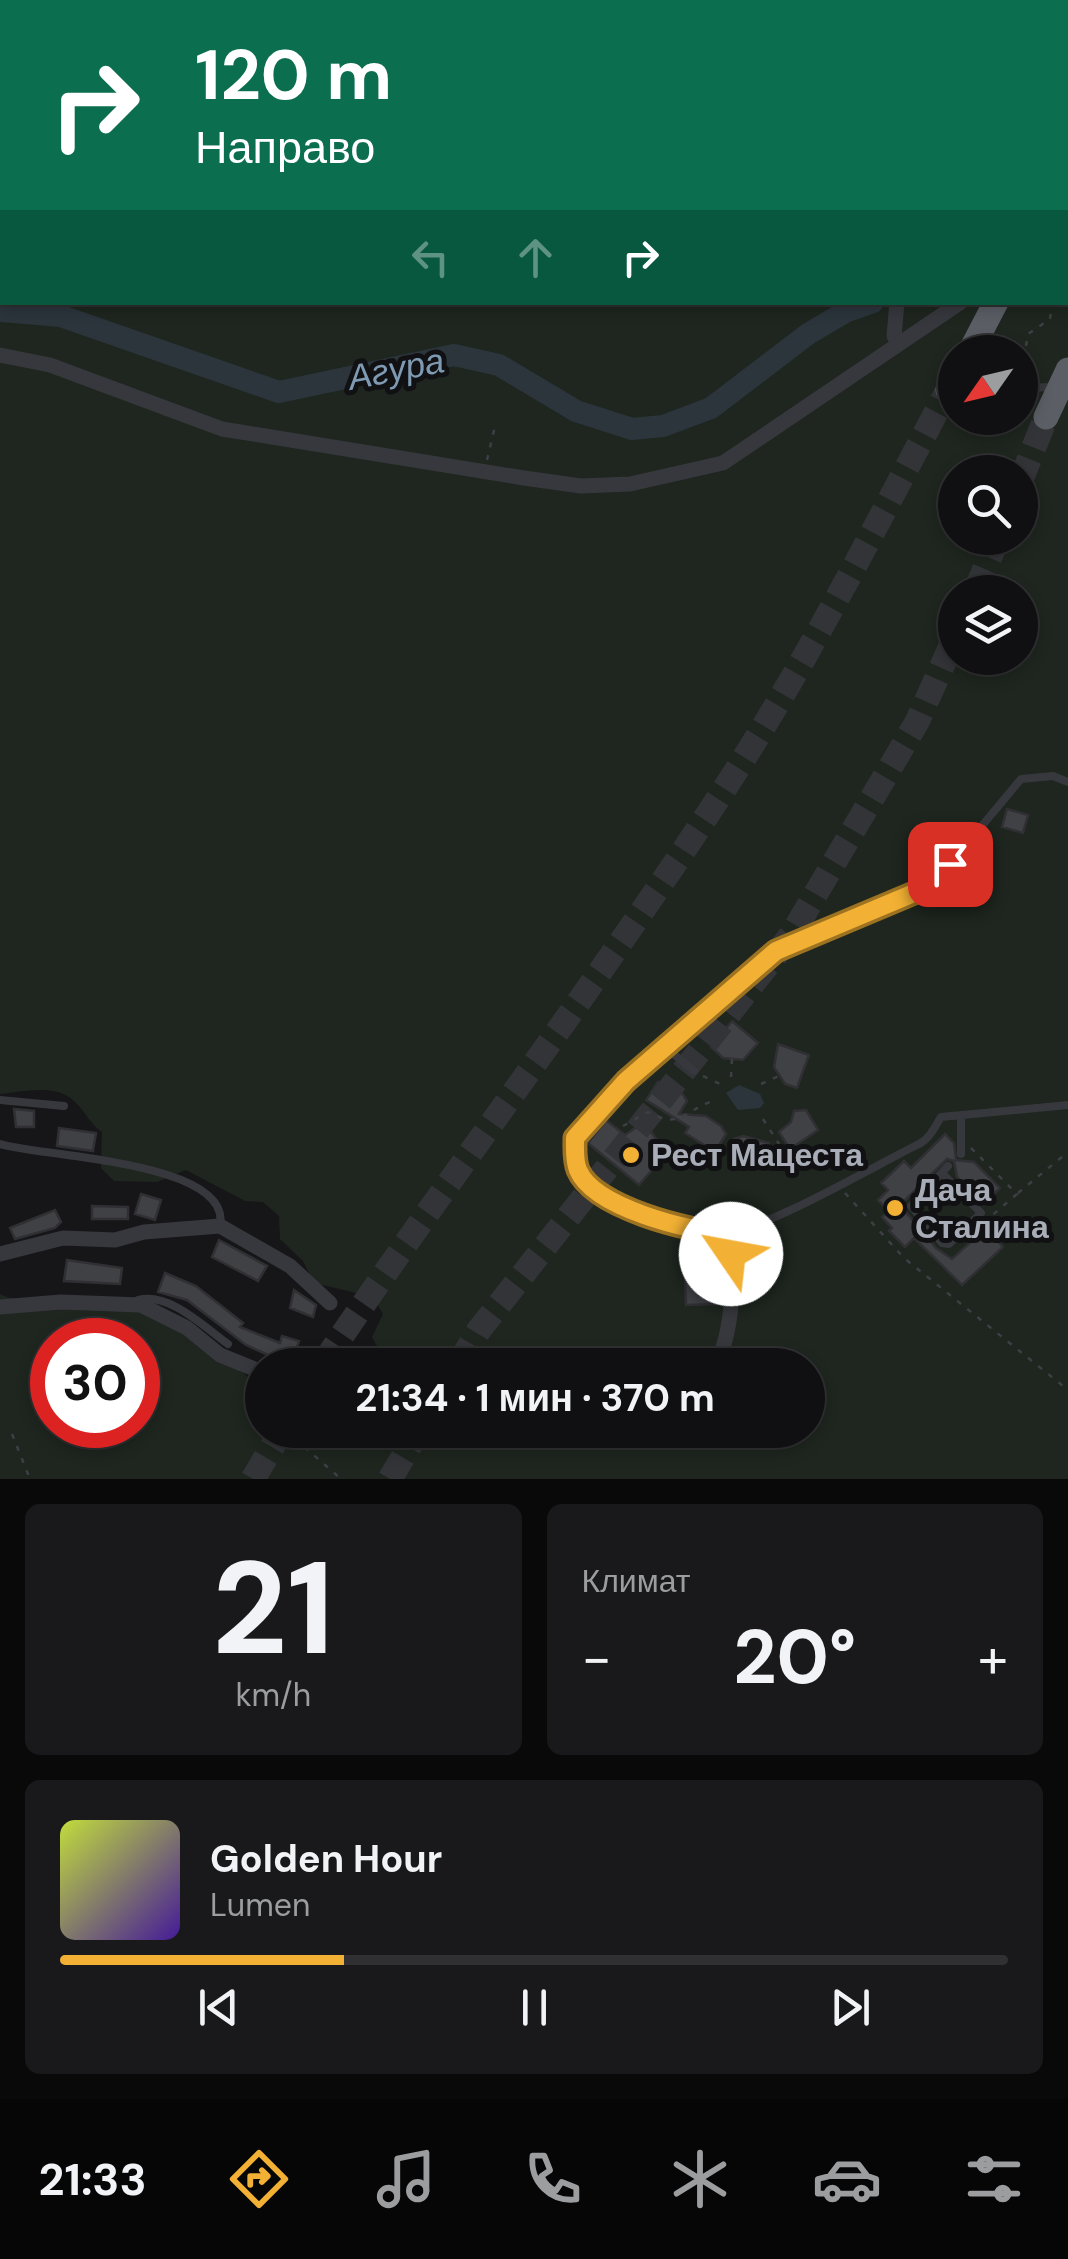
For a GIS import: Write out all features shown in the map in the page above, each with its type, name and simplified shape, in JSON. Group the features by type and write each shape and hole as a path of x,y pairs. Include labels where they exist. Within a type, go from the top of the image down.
{"highway":[{"path":"980,335 994,305"},
{"path":"1046,417 1064,378"}],"street":[{"path":"0,355 50,365 222,428 581,486 630,484 723,463 956,305"},
{"path":"897,310 898,343"},
{"path":"0,1252 18,1252 63,1238 114,1240 144,1232 220,1226 290,1266 330,1303"},
{"path":"723,1348 730,1297 727,1234"},
{"path":"0,1307 61,1302 142,1306 188,1328 220,1355 245,1365"}],"lane":[{"path":"1038,384 1064,378"},
{"path":"1068,782 1053,776 1021,779 936,881 776,951 591,1116 575,1138 577,1168 586,1182 608,1199 699,1232 727,1234 785,1212 916,1146 941,1116 1068,1105"},
{"path":"665,1047 694,1071"},
{"path":"0,1100 64,1106"},
{"path":"960,1115 962,1154"},
{"path":"0,1144 184,1177 220,1208 220,1226"},
{"path":"945,1169 981,1213 956,1242 942,1242 912,1206 945,1169"},
{"path":"124,1306 156,1298 228,1344"}],"path":[{"path":"1028,335 1050,319 1052,305"},
{"path":"484,471 494,426"},
{"path":"730,1077 732,1059"},
{"path":"694,1071 720,1084"},
{"path":"761,1084 779,1076"},
{"path":"623,1126 648,1112 667,1122 678,1122 694,1107 713,1101"},
{"path":"763,1119 779,1144"},
{"path":"962,1142 977,1151 1017,1194"},
{"path":"981,1213 990,1218 1068,1152"},
{"path":"838,1184 904,1258 1068,1390"},
{"path":"12,1434 30,1479"},
{"path":"306,1448 342,1479"}],"shaded area":[{"path":"0,305 1068,305 1068,1479 0,1479 0,1294 130,1305 196,1333 245,1374 245,1448 825,1448 825,1348 378,1348 372,1337 383,1314 373,1297 314,1283 303,1261 280,1239 279,1216 263,1202 245,1201 186,1170 157,1182 114,1181 101,1168 102,1132 67,1095 48,1090 0,1094"},
{"path":"739,1085 760,1094 764,1103 760,1108 738,1110 726,1093"}],"building":[{"path":"1007,809 1028,815 1023,833 1002,827"},
{"path":"732,1021 758,1043 743,1060 723,1058 711,1047"},
{"path":"778,1044 809,1055 797,1088 785,1084 774,1067"},
{"path":"658,1082 682,1093 687,1101 679,1114 706,1116 721,1126 726,1134 715,1152 685,1133 689,1127 646,1100"},
{"path":"14,1109 34,1111 34,1127 16,1127"},
{"path":"806,1110 818,1130 790,1149 779,1132 791,1122 794,1111"},
{"path":"606,1120 625,1135 638,1126 652,1133 661,1146 658,1163 639,1185 588,1143"},
{"path":"59,1128 96,1133 93,1151 57,1146"},
{"name":"Дача Сталина","path":"945,1134 954,1143 956,1160 974,1162 1000,1188 983,1205 957,1177 954,1161 947,1159 900,1205 936,1248 952,1259 986,1228 1003,1247 962,1285 914,1238 905,1247 889,1231 892,1228 882,1217 888,1211 878,1200 888,1190 881,1183 904,1161 911,1168"},
{"path":"743,1136 769,1143 767,1164 732,1160 734,1139"},
{"path":"141,1194 161,1200 155,1220 135,1214"},
{"path":"92,1206 128,1207 128,1219 92,1219"},
{"path":"55,1210 61,1222 55,1228 15,1239 10,1228"},
{"path":"219,1240 267,1266 258,1281 212,1257"},
{"path":"714,1251 716,1304 686,1305 684,1253"},
{"path":"67,1260 122,1268 120,1284 64,1281"},
{"path":"165,1273 196,1286 243,1323 240,1327 280,1343 282,1336 299,1341 297,1348 253,1348 187,1300 158,1292"},
{"path":"294,1290 316,1305 313,1317 290,1308"}],"waterway":[{"name":"Агура","path":"0,311 61,316 279,392 454,355 499,365 576,411 632,429 663,426 711,408 808,334 864,305"}],"tunnel":[{"path":"334,1348 634,924 734,774 818,632 938,409"},
{"path":"1031,455 1046,417"},
{"path":"982,575 991,555"},
{"path":"468,1348 792,934 917,722 938,675"},
{"path":"253,1479 271,1448"},
{"path":"390,1479 408,1448"}],"place":[{"name":"Рест Мацеста","path":"631,1155"},
{"name":"Дача Сталина","path":"895,1208"}],"route":[{"path":"731,1254 727,1234 675,1225 596,1192 577,1168 575,1138 626,1081 776,951 914,893 936,881 950,864"}]}
